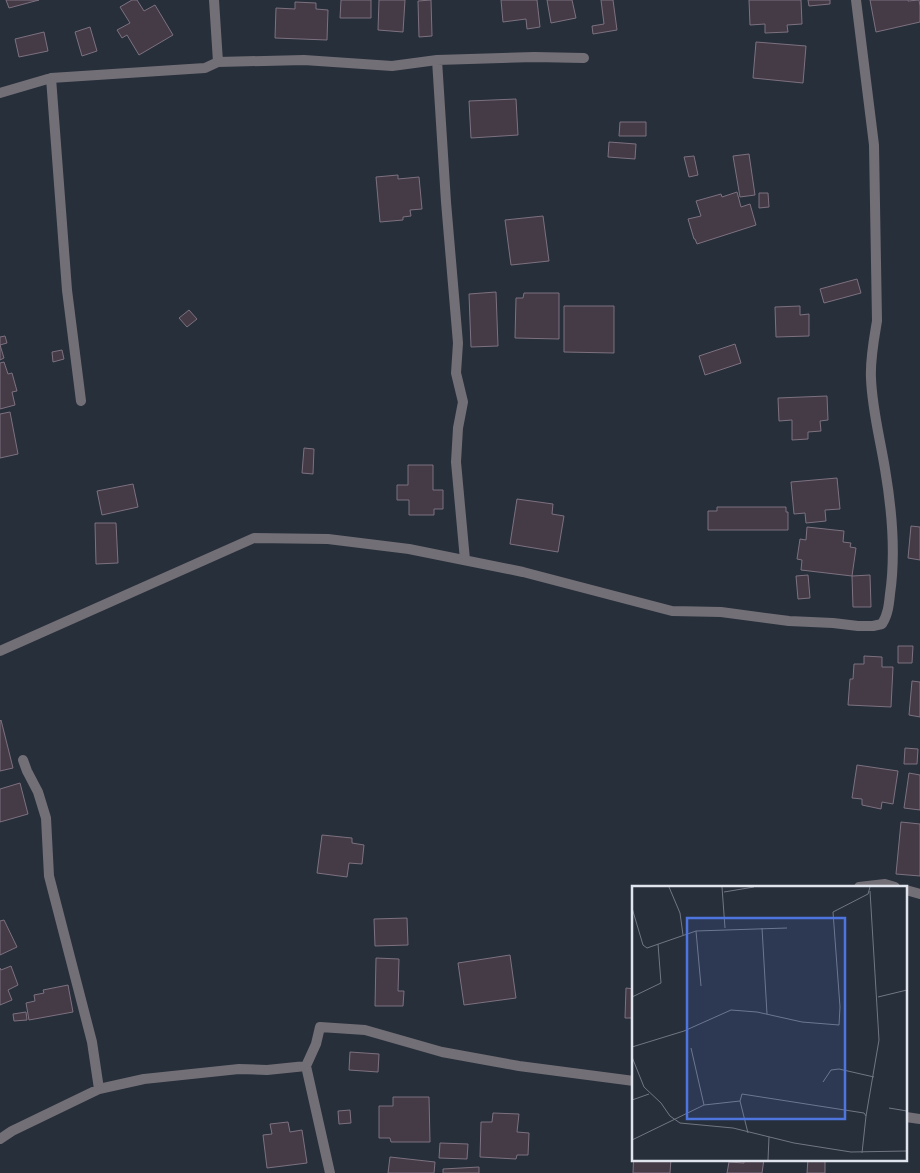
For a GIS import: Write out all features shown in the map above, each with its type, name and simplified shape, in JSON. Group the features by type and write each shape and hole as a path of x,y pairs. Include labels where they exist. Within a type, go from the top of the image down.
{"street":[{"path":"214,0 218,62"},
{"path":"0,651 254,538 328,539 409,549 523,572 672,611 721,612 789,621 833,623 863,627 878,625 884,620 887,612 892,583 893,522 874,411 871,377 873,345 878,321 874,145 856,0"},
{"path":"0,93 51,78 205,68 218,62 304,60 392,66 437,60 534,57 584,58"},
{"path":"437,60 446,202 458,343 456,373 463,402 458,428 456,462 465,560"},
{"path":"51,78 67,290 81,401"},
{"path":"23,760 38,792 46,818 49,876 92,1042 99,1089"},
{"path":"867,886 884,884 891,886"},
{"path":"330,1173 306,1066 316,1044 320,1027 365,1030 442,1052 519,1066 632,1081"},
{"path":"0,1139 12,1131 99,1089 154,1078 240,1069 267,1070 306,1066"}],"building":[{"path":"6,0 39,0 9,8"},
{"path":"132,0 137,0 144,11 155,5 173,35 139,55 127,35 122,38 117,30 130,23 120,7"},
{"path":"341,0 371,0 371,18 340,18"},
{"path":"379,0 405,0 403,32 378,30"},
{"path":"431,0 432,36 419,37 418,1"},
{"path":"501,0 537,0 540,27 527,29 526,19 503,22"},
{"path":"547,0 572,0 576,18 551,23"},
{"path":"601,0 613,0 617,30 593,34 592,26 604,24"},
{"path":"749,0 801,0 802,24 787,25 788,32 765,33 765,24 750,25"},
{"path":"808,0 830,0 830,4 809,6"},
{"path":"870,0 919,0 920,22 876,32"},
{"path":"295,2 316,3 316,9 328,10 327,40 275,38 276,8 295,9"},
{"path":"90,27 97,51 82,56 75,32"},
{"path":"44,32 48,51 19,57 15,39"},
{"path":"756,42 806,46 803,83 753,78"},
{"path":"516,99 518,135 471,138 469,101"},
{"path":"620,122 646,122 646,136 619,136"},
{"path":"609,142 636,144 635,159 608,157"},
{"path":"749,154 755,195 740,197 733,156"},
{"path":"694,156 698,175 689,177 684,157"},
{"path":"398,175 398,179 419,177 422,209 410,210 411,216 403,217 403,220 380,222 376,177"},
{"path":"737,192 741,207 750,204 756,225 697,244 688,219 701,216 696,201 721,194 722,197"},
{"path":"759,193 768,193 769,207 759,208"},
{"path":"543,216 549,261 511,265 505,220"},
{"path":"857,279 861,293 824,303 820,289"},
{"path":"496,292 498,346 471,347 469,294"},
{"path":"524,293 559,293 559,339 515,338 516,298 523,298"},
{"path":"564,306 614,306 614,353 564,352"},
{"path":"800,306 800,315 809,314 809,336 776,337 775,307"},
{"path":"189,310 197,319 187,327 179,318"},
{"path":"5,336 7,343 0,345 0,337"},
{"path":"735,344 741,363 705,375 699,356"},
{"path":"0,345 4,358 0,360"},
{"path":"62,350 64,359 53,362 52,352"},
{"path":"4,362 8,374 12,373 17,391 12,392 15,405 0,409 0,363"},
{"path":"827,396 828,420 820,421 821,431 808,432 808,439 792,440 792,420 779,421 778,398"},
{"path":"10,412 18,454 0,458 0,414"},
{"path":"304,448 314,449 313,474 302,473"},
{"path":"408,465 433,465 433,490 443,490 443,509 434,509 434,515 409,515 409,500 397,500 397,485 408,485"},
{"path":"837,478 840,509 825,510 826,521 806,523 805,513 794,514 791,482"},
{"path":"133,484 138,507 102,515 97,491"},
{"path":"517,499 553,504 552,514 564,516 558,552 510,544"},
{"path":"717,507 786,507 786,512 788,512 788,530 708,530 708,511 717,511"},
{"path":"95,523 116,523 118,563 96,564"},
{"path":"911,526 920,527 920,560 908,558"},
{"path":"807,527 844,531 843,542 851,543 850,547 856,548 852,576 801,570 802,560 797,559 800,539 806,540"},
{"path":"808,575 810,598 798,599 796,576"},
{"path":"870,575 871,607 853,607 852,576"},
{"path":"898,646 913,646 912,663 898,663"},
{"path":"864,656 882,657 882,667 893,667 891,707 848,705 850,679 853,679 854,664 864,664"},
{"path":"912,681 920,682 920,717 909,715"},
{"path":"0,721 13,768 0,771"},
{"path":"905,748 918,749 917,764 904,764"},
{"path":"857,765 898,771 893,804 882,802 881,809 862,805 862,799 852,798"},
{"path":"909,773 920,775 920,810 904,808"},
{"path":"20,783 28,814 0,822 0,789"},
{"path":"901,822 920,824 920,876 896,874"},
{"path":"322,835 352,838 352,843 364,845 362,864 349,863 347,877 317,873"},
{"path":"407,918 408,945 375,946 374,919"},
{"path":"4,920 17,947 0,955 0,921"},
{"path":"510,955 516,998 464,1005 458,963"},
{"path":"376,958 399,959 398,991 404,991 403,1006 375,1006"},
{"path":"11,966 18,985 8,990 12,1000 0,1005 0,968 1,970"},
{"path":"68,985 73,1012 29,1020 26,1003 35,1001 34,995 44,993 43,990"},
{"path":"626,988 632,989 632,1018 625,1018"},
{"path":"26,1012 27,1020 14,1021 13,1014"},
{"path":"350,1052 379,1054 378,1072 349,1070"},
{"path":"393,1097 429,1097 430,1142 391,1142 390,1138 379,1138 379,1106 393,1106"},
{"path":"350,1110 351,1123 339,1124 338,1111"},
{"path":"493,1113 519,1114 517,1132 529,1133 528,1155 517,1155 516,1159 480,1157 481,1122 492,1122"},
{"path":"288,1122 290,1132 302,1130 307,1163 267,1168 263,1135 272,1134 270,1124"},
{"path":"440,1143 468,1144 467,1159 439,1158"},
{"path":"390,1157 435,1162 434,1173 388,1173"},
{"path":"634,1160 671,1160 670,1173 633,1173"},
{"path":"744,1160 764,1160 762,1173 727,1173 729,1162 744,1163"},
{"path":"808,1160 825,1160 825,1173 807,1173"},
{"path":"479,1167 479,1173 443,1173 443,1169"}]}
